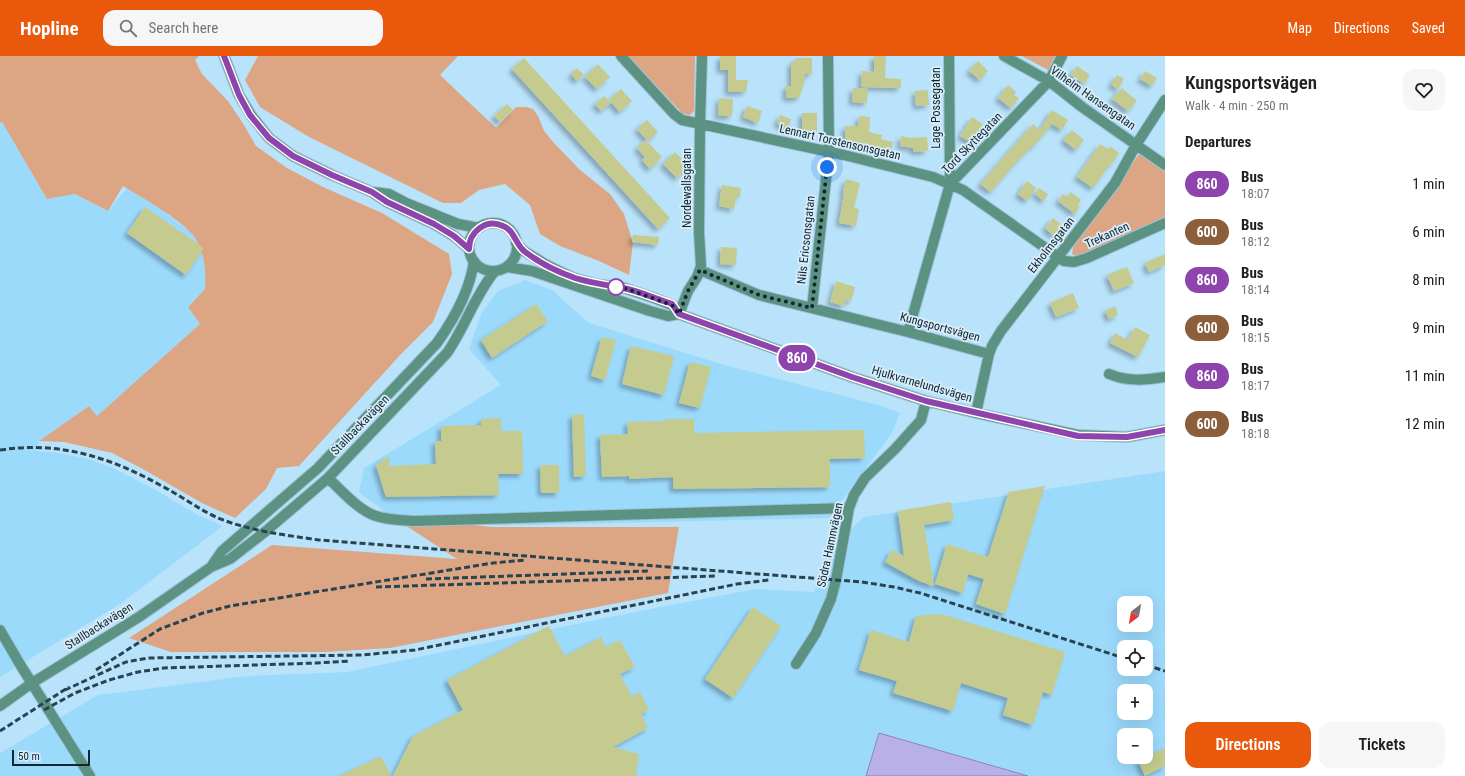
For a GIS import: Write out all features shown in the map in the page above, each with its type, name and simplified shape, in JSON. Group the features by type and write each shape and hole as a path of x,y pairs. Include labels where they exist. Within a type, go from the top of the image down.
{"street":[{"path":"224,56 239,95 250,115 269,138 293,156 372,192 387,202 434,224 454,236 469,249 474,261 482,269 495,271 507,267 515,257 516,243 513,234 502,225 489,224 479,228 471,238 469,249"},
{"name":"Lennart Torstensonsgatan","path":"621,56 674,114 682,120 829,152 933,177 969,194 1058,257"},
{"name":"Nordewallsgatan","path":"679,314 688,291 700,270 700,125 702,56"},
{"name":"Nils Ericsonsgatan","path":"812,308 829,152 828,56"},
{"name":"Lage Possegatan","path":"949,56 950,184"},
{"name":"Vilhelm Hansengatan","path":"1004,56 1049,81 1165,165"},
{"name":"Tord Skyttegatan","path":"908,332 950,184 1049,81 1062,56"},
{"name":"Ekholmsgatan","path":"976,413 989,354 1001,331 1115,183 1136,145 1165,100"},
{"path":"372,192 389,194 458,224 479,228"},
{"name":"Trekanten","path":"1058,257 1064,261 1074,262 1087,258 1165,223"},
{"name":"Hjulkvarnelundsvägen","path":"516,243 524,251 545,264 574,278 596,284 624,288 654,298 672,305 679,314"},
{"name":"Stallbackavägen","path":"211,567 222,551 318,468 437,343 448,327 461,302 472,276 474,261"},
{"name":"Hjulkvarnelundsvägen","path":"507,267 532,271 668,316 679,314 852,377 926,401 1078,436 1127,437 1165,430"},
{"name":"Kungsportsvägen","path":"700,270 759,295 989,354"},
{"name":"Stallbackavägen","path":"0,706 32,683 139,617 211,567 230,560 328,478 447,353 459,335 486,283 495,271"},
{"path":"1109,374 1131,380 1165,377"},
{"name":"Södra Hamnvägen","path":"796,664 816,633 831,599 836,580 849,508 854,495 865,478 895,449 921,420 926,401"},
{"path":"328,478 368,512 385,518 414,521 849,508"},
{"path":"0,630 90,776"}],"shaded area":[{"path":"0,56 199,56 195,60 202,74 228,101 256,146 287,168 323,187 382,213 449,254 452,274 433,322 401,354 299,466 277,468 266,489 235,518 202,503 112,453 64,442 39,441 89,406 97,416 200,324 188,307 205,289 205,271 200,247 192,234 174,218 123,186 108,211 75,194 47,199 2,122 0,123"},
{"path":"258,56 458,56 440,75 495,127 497,127 516,107 533,109 538,116 544,131 554,143 580,170 610,194 624,214 633,243 629,275 599,261 560,246 540,234 530,205 505,184 479,190 461,203 443,203 309,137 260,107 245,80"},
{"path":"628,56 695,56 694,111 690,115 683,114"},
{"path":"1022,56 1055,56 1048,70"},
{"path":"2,122 47,199 75,194 108,211 127,188 163,211 191,232 203,255 205,274 205,289 188,307 200,324 97,416 89,406 39,441 36,451 60,453 88,459 113,468 156,490 196,514 223,526 120,604 0,677 0,123"},
{"path":"1139,154 1165,172 1165,217 1088,253 1077,256 1072,254 1075,244"},
{"path":"525,280 552,290 589,323 721,364 882,406 900,413 892,433 829,518 477,525 388,514 359,492 364,468 501,385 469,349 482,312 498,291"},
{"path":"1165,471 1165,776 1028,776 879,733 866,776 0,776 0,753 98,695 247,676 347,672 614,616 755,589 814,592 834,551 856,524 864,517"},
{"path":"388,514 491,527 679,527 668,593 390,648 325,652 171,652 129,638 272,545 457,559"},
{"path":"879,733 1028,776 866,776"}],"building":[{"path":"720,56 736,56 736,80 748,80 746,92 728,92 728,70 720,70"},
{"path":"874,56 886,56 885,78 901,79 901,88 861,87 862,71 874,72"},
{"path":"524,58 670,218 658,229 512,69"},
{"path":"796,58 812,58 812,74 805,74 805,80 799,98 786,98 786,86 791,86 791,62 796,62"},
{"path":"978,61 988,71 980,80 969,71"},
{"path":"598,64 610,77 597,89 585,77"},
{"path":"1077,66 1090,75 1084,84 1071,75"},
{"path":"577,68 584,75 577,81 571,74"},
{"path":"1145,71 1157,78 1152,86 1140,79"},
{"path":"1117,75 1124,79 1118,89 1111,85"},
{"path":"1008,85 1016,92 1014,95 1019,98 1011,108 998,98"},
{"path":"853,88 868,89 867,103 852,102"},
{"path":"1122,88 1137,101 1128,111 1112,99"},
{"path":"621,89 632,101 620,112 609,100"},
{"path":"928,90 929,105 916,106 915,91"},
{"path":"604,96 611,103 601,111 595,104"},
{"path":"719,98 733,99 732,116 718,116"},
{"path":"507,104 513,110 500,122 494,116"},
{"path":"747,106 762,111 758,123 743,117"},
{"path":"1052,110 1068,120 1062,130 1052,124 1033,147 1032,146 1012,167 991,192 980,184 1033,124 1040,130"},
{"path":"802,113 817,113 817,133 802,132"},
{"path":"780,115 791,119 788,128 777,124"},
{"path":"859,116 870,117 869,132 882,135 881,139 893,142 891,150 877,146 876,150 866,148 867,144 845,145 845,126 858,126"},
{"path":"972,117 983,124 978,131 983,134 976,145 960,136"},
{"path":"647,120 658,132 648,141 637,129"},
{"path":"1072,130 1084,140 1076,150 1063,140"},
{"path":"901,136 910,138 927,137 928,151 914,152 913,148 900,146"},
{"path":"646,140 662,157 650,169 642,160 645,157 637,148"},
{"path":"1100,144 1108,149 1110,146 1119,153 1093,188 1077,177"},
{"path":"675,152 689,166 677,178 663,164"},
{"path":"846,179 860,183 854,208 859,209 856,226 839,223"},
{"path":"1027,181 1036,188 1027,201 1018,194"},
{"path":"722,185 741,188 740,197 736,197 734,209 719,206"},
{"path":"1039,188 1048,194 1044,201 1035,194"},
{"path":"1071,192 1081,200 1078,205 1080,206 1075,214 1058,201 1063,194 1067,197"},
{"path":"145,207 204,248 186,275 127,233"},
{"path":"1053,218 1062,225 1054,236 1045,228"},
{"path":"633,235 659,237 658,245 632,242"},
{"path":"721,247 737,248 736,265 720,264"},
{"path":"1165,254 1165,265 1149,272 1145,263"},
{"path":"1127,267 1134,283 1114,291 1107,275"},
{"path":"836,281 855,287 851,301 846,300 844,306 830,302"},
{"path":"1073,293 1079,308 1056,317 1050,303"},
{"path":"536,304 548,321 492,358 481,340"},
{"path":"1115,306 1118,315 1109,319 1105,311"},
{"path":"1135,327 1150,335 1138,357 1110,343 1115,333 1128,340"},
{"path":"602,337 616,340 605,380 591,376"},
{"path":"631,346 674,356 664,395 622,384"},
{"path":"690,362 711,367 700,408 679,403"},
{"path":"584,414 586,476 574,477 572,415"},
{"path":"501,418 501,431 522,431 523,474 498,474 499,495 386,497 376,465 389,456 389,466 436,464 435,441 441,441 441,426 481,425 481,419"},
{"path":"666,419 694,419 694,433 864,430 865,458 830,459 830,487 673,489 673,477 629,479 629,476 602,477 600,435 628,434 627,422 666,421"},
{"path":"540,465 559,465 559,493 541,493"},
{"path":"1045,486 1005,614 976,604 984,579 968,574 963,593 935,584 947,544 988,557 1009,492"},
{"path":"951,502 954,520 924,525 934,586 919,581 885,562 892,550 904,556 898,511"},
{"path":"753,607 781,626 733,698 705,679"},
{"path":"941,614 1065,652 1052,695 1043,692 1033,725 1003,715 1008,698 961,683 953,711 893,693 897,681 859,670 871,630 909,642 916,616"},
{"path":"549,626 565,656 601,637 606,647 620,640 635,667 620,674 632,697 640,692 649,710 641,714 648,728 613,747 639,754 636,776 393,776 413,736 463,710 447,680"},
{"path":"1165,748 1165,766 1145,776 1139,764 1153,764 1153,754"},
{"path":"381,756 391,776 339,776"}],"railway":[{"path":"0,450 42,448 63,450 103,459 141,475 218,518 242,526 268,532 319,540 862,582 920,593 1117,656"},
{"path":"96,670 160,629 203,613 230,606 493,563 525,560"},
{"path":"426,579 648,571"},
{"path":"376,587 716,576"},
{"path":"65,690 126,662 148,658 362,655 415,650 737,584 769,580"},
{"path":"44,710 75,693 109,680 138,672 164,668 350,661"},
{"path":"1153,667 1165,671"},
{"path":"0,731 69,687"}],"bus line":[{"name":"860","path":"224,56 239,95 250,115 269,138 293,156 372,192 387,202 434,224 463,242 469,249 471,238 480,227 489,224 502,225 513,234 516,243 524,251 545,264 574,278 596,284 624,288 654,298 672,305 679,314 852,377 926,401 1078,436 1107,438 1127,437 1165,430"}],"route":[{"path":"616,287 610,286 624,288 672,305 679,314 688,291 700,270 759,295 812,308 827,167"}]}
